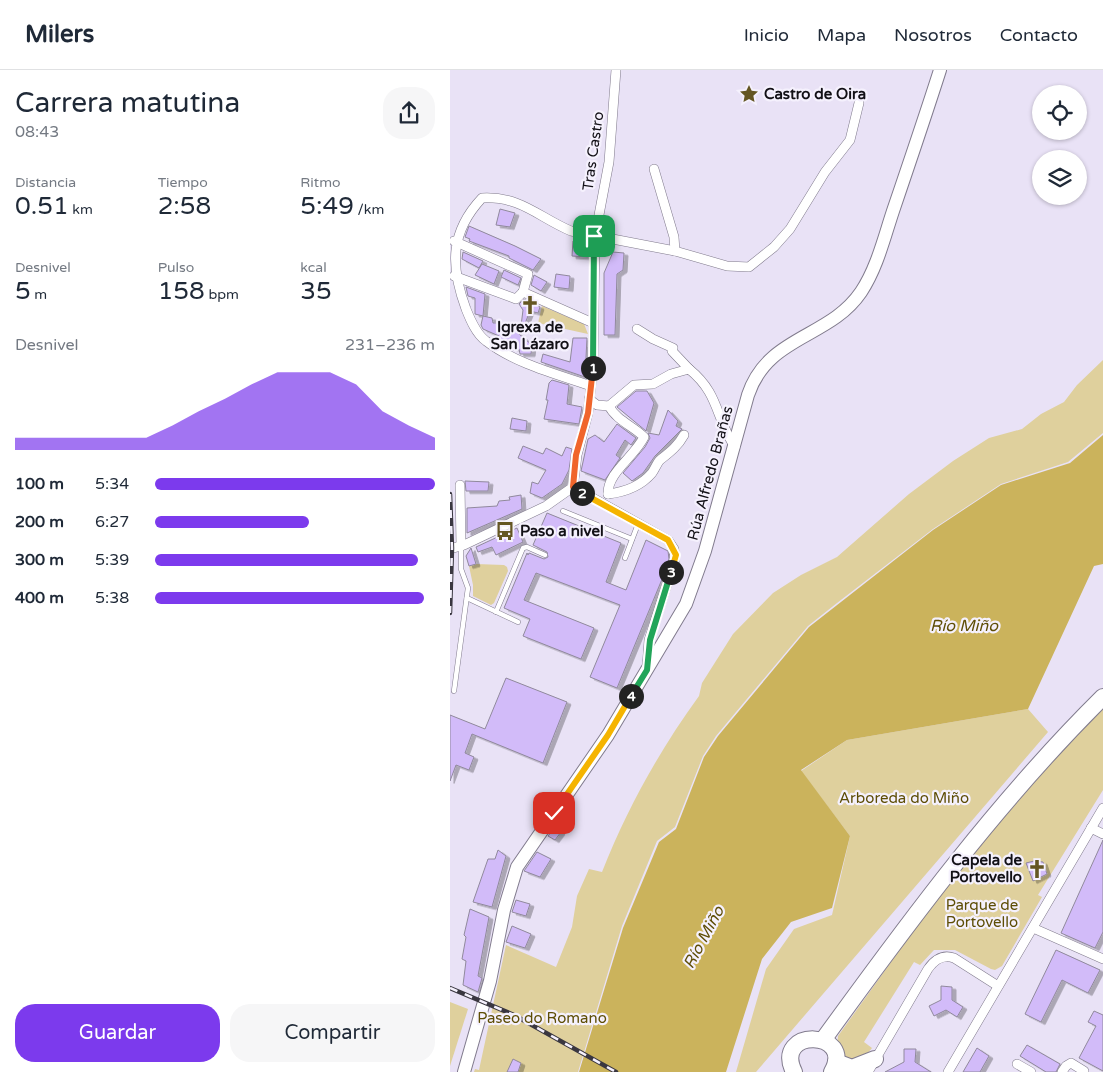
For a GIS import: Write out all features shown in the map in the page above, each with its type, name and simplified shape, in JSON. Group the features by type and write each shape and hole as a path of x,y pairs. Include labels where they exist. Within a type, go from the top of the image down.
{"highway":[{"path":"823,1040 970,843 1058,742 1103,697"},
{"path":"794,1072 791,1060 796,1046 808,1038 823,1040 833,1049 834,1067 872,1066"}],"street":[{"name":"Tras Castro","path":"573,487 576,455 591,386 594,323 594,236 609,162 616,70"},
{"name":"Rúa Alfredo Brañas","path":"464,1072 490,981 504,910 517,867 608,735 678,620 694,586 735,447 748,394 760,370 786,346 838,317 854,301 868,280 940,70"},
{"path":"591,386 534,366 484,340 472,322 458,291 451,264 454,241 469,211 482,198 524,204 571,231 675,251 728,266 749,267 758,262 790,229 825,172 850,140 859,103"},
{"path":"654,169 674,237 675,251"},
{"path":"454,241 528,274 523,292 516,299 454,276"},
{"path":"523,292 594,323"},
{"path":"637,329 673,348 672,351 704,382 719,409 726,434 735,447"},
{"path":"589,399 597,405 609,406 634,385 654,384 671,374 690,370"},
{"path":"608,494 608,486 619,470 639,448 644,437 632,426 613,414 609,406"},
{"path":"598,503 608,494 625,492 643,482 653,472 660,460 677,447 684,435"},
{"path":"460,485 454,548 546,506 573,487 598,503 668,540 676,555 650,640 647,670"},
{"path":"948,1072 1103,808"},
{"path":"1091,828 1103,834"},
{"path":"1033,928 1103,959"},
{"path":"872,1066 928,969 937,959 943,956 954,958 998,986"},
{"path":"1062,1072 1071,1063 1085,1072"},
{"path":"1017,1064 1032,1072"}],"lane":[{"path":"563,511 632,539"},
{"path":"625,558 638,524"},
{"path":"496,612 523,548 527,547 546,555"},
{"path":"454,548 468,588 454,691"},
{"path":"467,598 518,622"}],"green space":[{"path":"542,306 584,324 588,334 538,323"},
{"name":"Paseo do Romano","path":"1103,360 1103,433 1068,462 1001,484 933,529 837,603 808,626 716,736 703,756 675,827 657,841 622,926 578,1072 474,1072 475,1069 479,1070 506,945 556,967 572,927 577,896 589,869 602,872 633,803 657,759 699,696 702,683 733,634 773,593 801,575 837,557 909,494 953,461 989,438 1022,429 1041,414 1064,402 1077,385"},
{"path":"476,564 504,565 507,567 508,571 494,603 491,605 473,596 469,566"},
{"name":"Parque de Portovello","path":"1103,707 1103,790 1038,895 1042,897 1002,966 995,970 955,950 934,950 920,965 914,962 864,1042 872,1048 860,1058 845,1060 837,1046 838,1036 924,916 1018,796"},
{"name":"Arboreda do Miño","path":"1028,709 1048,732 756,1072 736,1072 766,969 794,929 832,915 850,836 801,771 847,740"},
{"path":"450,1002 468,1009 450,1066"}],"water":[{"name":"Río Miño","path":"1103,435 1103,564 1094,566 1028,709 847,740 801,770 850,836 832,908 791,922 762,959 726,1072 579,1072 623,928 659,842 676,829 704,757 718,736 809,627 933,530 1001,485 1070,463"}],"building":[{"path":"500,209 515,213 510,227 496,225"},
{"path":"469,226 541,259 533,270 509,258 509,256 469,241 470,239 465,237"},
{"path":"573,241 589,242 588,257 572,256"},
{"path":"463,252 483,261 479,268 462,259"},
{"path":"613,252 624,253 623,270 617,274 615,335 604,335 604,273"},
{"path":"482,264 499,271 494,284 475,275"},
{"path":"504,270 521,278 518,285 501,277"},
{"path":"556,274 570,276 569,289 554,287"},
{"path":"534,275 547,282 541,291 531,285"},
{"path":"466,287 485,294 483,316 475,314 475,298 468,296"},
{"name":"Igrexa de San Lázaro","path":"524,299 540,307 538,313 530,311 524,326 521,326 523,310 519,304"},
{"path":"483,316 492,318 493,323 503,323 503,327 513,329 532,345 531,354 520,354 519,349 509,347 509,341 500,341 499,336 483,329 481,325"},
{"path":"573,338 587,338 585,377 541,362 543,354 570,362"},
{"path":"552,380 569,385 567,404 582,407 579,424 544,419 549,383"},
{"path":"636,391 647,391 654,403 646,431 617,407"},
{"path":"668,410 678,421 676,426 682,429 655,456 643,473 632,481 623,473 645,447 650,438 648,433 659,435"},
{"path":"512,418 527,421 526,431 510,429"},
{"path":"617,424 636,438 631,445 625,440 616,455 620,458 605,480 581,471 588,439 595,435 604,442"},
{"path":"523,446 543,454 546,448 562,456 566,447 572,449 569,470 562,484 542,498 530,493 532,482 538,484 546,470 518,458"},
{"path":"465,481 489,482 488,491 466,491"},
{"path":"521,495 522,509 467,533 467,508 497,506 499,501 510,500 509,497"},
{"path":"547,513 621,543 606,582 626,590 646,540 668,551 669,559 665,572 617,688 590,677 620,605 536,573 524,600 594,628 581,659 523,636 530,619 504,608 527,553 528,555 529,553 544,559 548,557 547,552 533,545"},
{"path":"517,528 523,542 496,555 492,547 478,552 476,547"},
{"path":"471,548 476,564 469,566 466,556"},
{"path":"506,678 567,702 543,763 472,734 465,753 474,757 469,770 456,765 450,781 450,715 485,729"},
{"path":"555,827 561,832 555,840 548,836"},
{"path":"1103,840 1103,932 1095,948 1061,933"},
{"path":"498,850 506,856 492,907 473,902 488,859 495,859"},
{"path":"537,852 551,859 540,877 524,871"},
{"name":"Capela de Portovello","path":"1034,861 1043,862 1047,874 1033,881 1026,863"},
{"path":"516,900 530,904 526,916 512,912"},
{"path":"470,909 489,917 478,976 482,978 478,992 463,985 466,961 462,959 466,937 464,935"},
{"path":"512,926 531,934 525,948 506,942"},
{"path":"1056,950 1100,970 1088,993 1062,980 1041,1022 1025,1014"},
{"path":"941,986 952,987 952,1000 963,1007 957,1017 946,1010 934,1016 929,1006 941,1000"},
{"path":"1094,1011 1103,1015 1103,1071 1079,1058 1096,1026 1088,1022"},
{"path":"1027,1045 1060,1064 1056,1072 1046,1072 1020,1056"},
{"path":"977,1048 989,1056 980,1072 963,1072"},
{"path":"904,1049 916,1049 915,1062 931,1072 885,1072 904,1062"},
{"path":"513,1059 521,1063 518,1072 507,1072"}],"railway":[{"path":"450,494 452,548 450,613"},
{"path":"450,988 514,1015 616,1072"}],"place":[{"name":"Castro de Oira","path":"749,94"},
{"name":"Igrexa de San Lázaro","path":"530,305"},
{"name":"Paso a nivel","path":"505,531"},
{"name":"Capela de Portovello","path":"1037,869"}],"route":[{"path":"554,813 608,735 647,670 650,640 676,555 668,540 598,503 573,487 576,455 588,413 593,367 594,236"}]}
